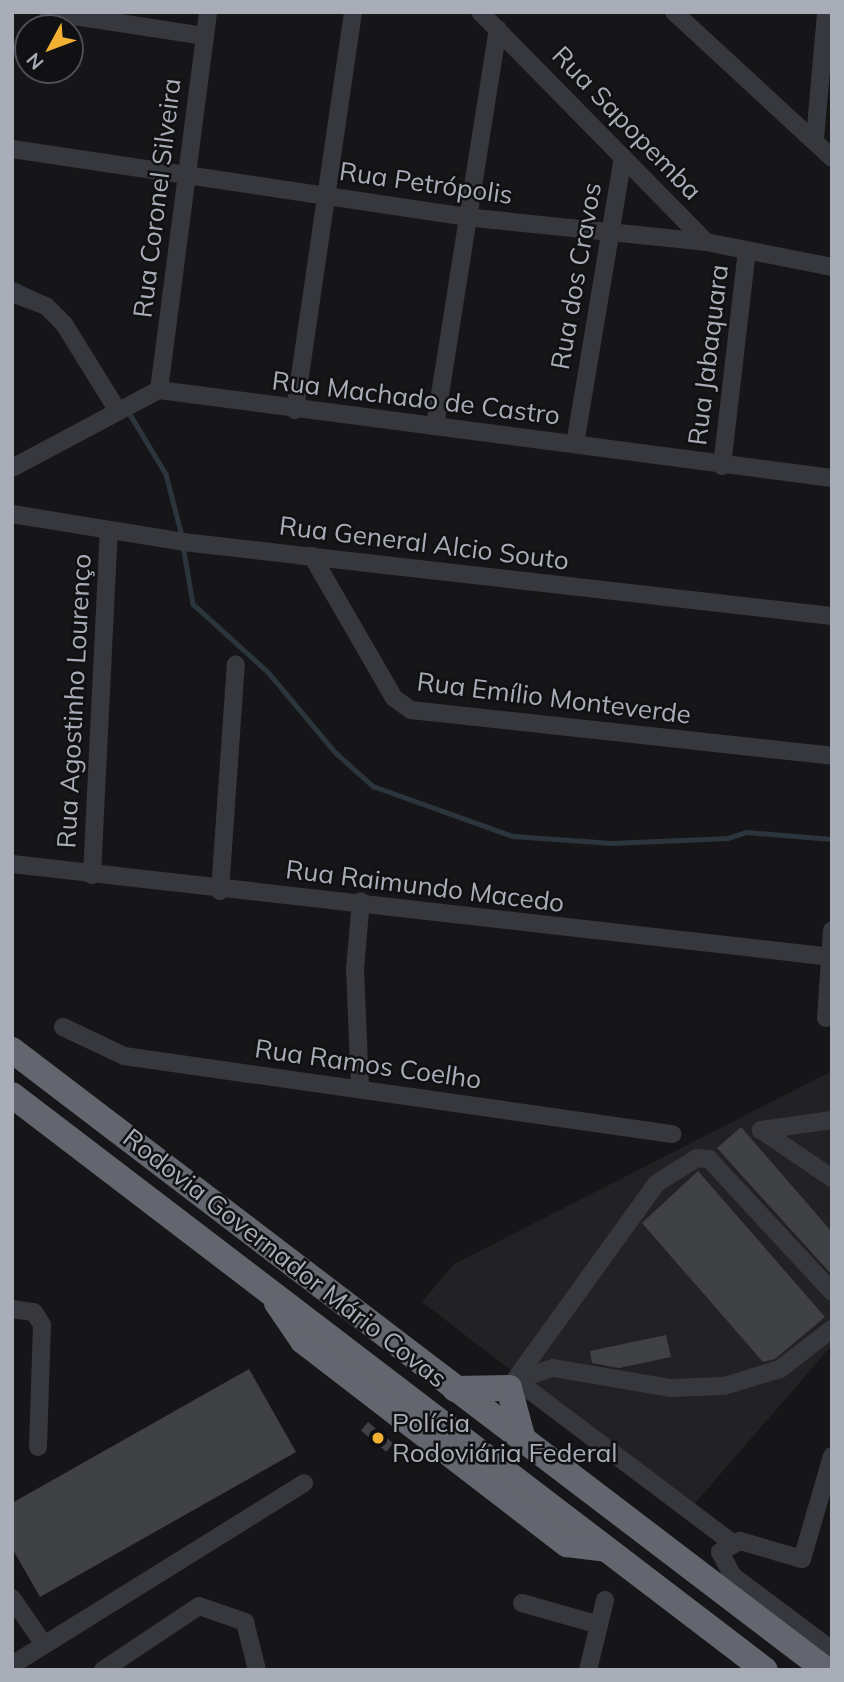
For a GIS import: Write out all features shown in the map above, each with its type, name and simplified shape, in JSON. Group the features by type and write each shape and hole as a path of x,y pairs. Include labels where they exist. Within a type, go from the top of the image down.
{"highway":[{"name":"Rodovia Governador Mário Covas","path":"12,1050 825,1670"},
{"name":"Rodovia Governador Mário Covas","path":"12,1095 765,1670"},
{"path":"455,1389 512,1384 523,1440"}],"street":[{"path":"48,12 205,36"},
{"name":"Rua Coronel Silveira","path":"159,390 184,172 208,12"},
{"path":"295,410 353,12"},
{"name":"Rua Sapopemba","path":"480,12 706,242"},
{"path":"825,12 826,148"},
{"path":"676,13 826,148"},
{"path":"435,426 465,217 498,29"},
{"name":"Rua Petrópolis","path":"12,149 184,172 465,217 706,242 832,267"},
{"name":"Rua dos Cravos","path":"575,444 623,157"},
{"name":"Rua Jabaquara","path":"722,466 747,251"},
{"path":"12,293 46,306 64,324 124,408"},
{"path":"12,468 159,390"},
{"name":"Rua Machado de Castro","path":"159,390 295,410 575,444 722,466 832,478"},
{"name":"Rua General Alcio Souto","path":"12,514 183,541 832,616"},
{"name":"Rua Agostinho Lourenço","path":"92,875 109,531"},
{"name":"Rua Emílio Monteverde","path":"312,556 394,698 411,710 832,757"},
{"path":"220,891 236,666"},
{"name":"Rua Raimundo Macedo","path":"12,864 220,891 361,901 660,943 830,957"},
{"path":"360,1088 355,969 361,901"},
{"path":"826,1018 832,930"},
{"name":"Rua Ramos Coelho","path":"63,1027 124,1056 672,1134"},
{"path":"832,1120 762,1126 761,1132 832,1178"},
{"path":"512,1384 657,1183 697,1158 709,1159 832,1292"},
{"path":"12,1308 34,1312 42,1325 38,1447"},
{"path":"512,1384 553,1368 671,1388 724,1386 780,1369 832,1329"},
{"path":"512,1384 730,1541 802,1559 832,1456"},
{"path":"12,1665 43,1643 304,1483"},
{"path":"730,1541 720,1552 733,1576 832,1650"},
{"path":"12,1598 43,1643"},
{"path":"588,1670 605,1600"},
{"path":"522,1603 599,1625"},
{"path":"103,1670 199,1606 245,1622 257,1670"}],"shaded area":[{"path":"832,1071 832,1345 691,1508 422,1302 454,1264"}],"building":[{"path":"741,1127 832,1232 832,1275 717,1148"},
{"path":"698,1171 825,1317 775,1359 763,1362 642,1223"},
{"path":"666,1335 671,1357 619,1368 592,1363 590,1351"},
{"path":"249,1369 296,1452 40,1597 12,1548 12,1503"},
{"name":"Polícia Rodoviária Federal","path":"368,1422 393,1443 386,1452 361,1430"}],"waterway":[{"path":"12,283 38,295"},
{"path":"128,411 166,474 182,536"},
{"path":"183,545 193,604 268,672 336,753 373,786 513,836 612,843 728,838 746,832 832,839"}],"place":[{"name":"Polícia Rodoviária Federal","path":"378,1438"}]}
